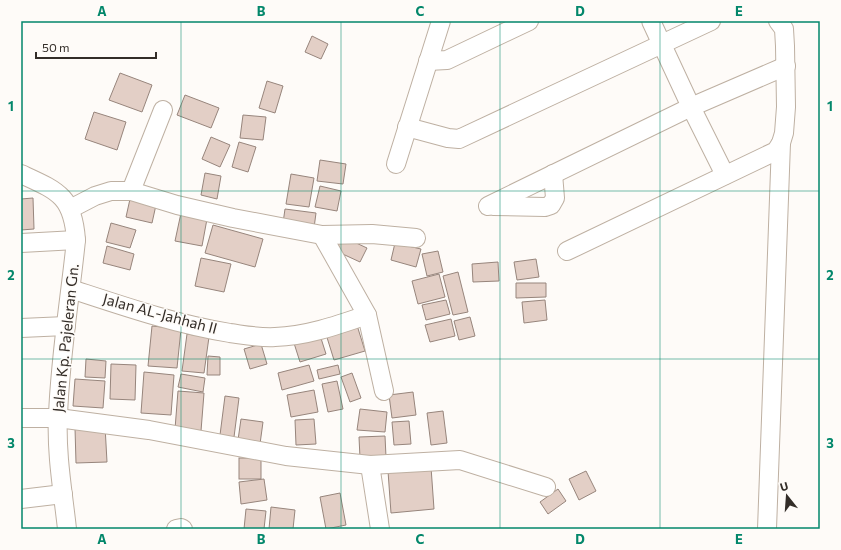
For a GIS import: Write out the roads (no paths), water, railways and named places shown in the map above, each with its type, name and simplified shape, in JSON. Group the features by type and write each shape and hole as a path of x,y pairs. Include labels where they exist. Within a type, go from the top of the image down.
{"street":[{"path":"396,164 441,21"},
{"path":"428,61 448,60 529,21"},
{"path":"651,21 725,175"},
{"path":"408,127 448,138 459,139 711,21"},
{"path":"567,251 776,152 784,133 786,107 784,28 778,21"},
{"path":"553,174 691,107 786,66"},
{"path":"131,191 163,110"},
{"path":"767,529 781,143"},
{"name":"Jalan Kp. Pajeleran Gn.","path":"21,174 61,195 70,209 75,223 76,240 66,326 58,418 67,529"},
{"path":"70,209 95,196 111,191 131,191 177,205 226,217 322,235 372,234 416,238"},
{"path":"322,235 367,315 384,390"},
{"path":"21,243 76,240"},
{"name":"Jalan AL-Jahhah II","path":"71,289 193,326 256,337 295,335 338,325 367,315"},
{"path":"21,328 66,326"},
{"path":"21,418 58,418 149,430 286,456 370,465 460,460 546,487"},
{"path":"370,465 380,529"},
{"path":"21,499 63,494"},
{"path":"176,529 183,529"}]}
